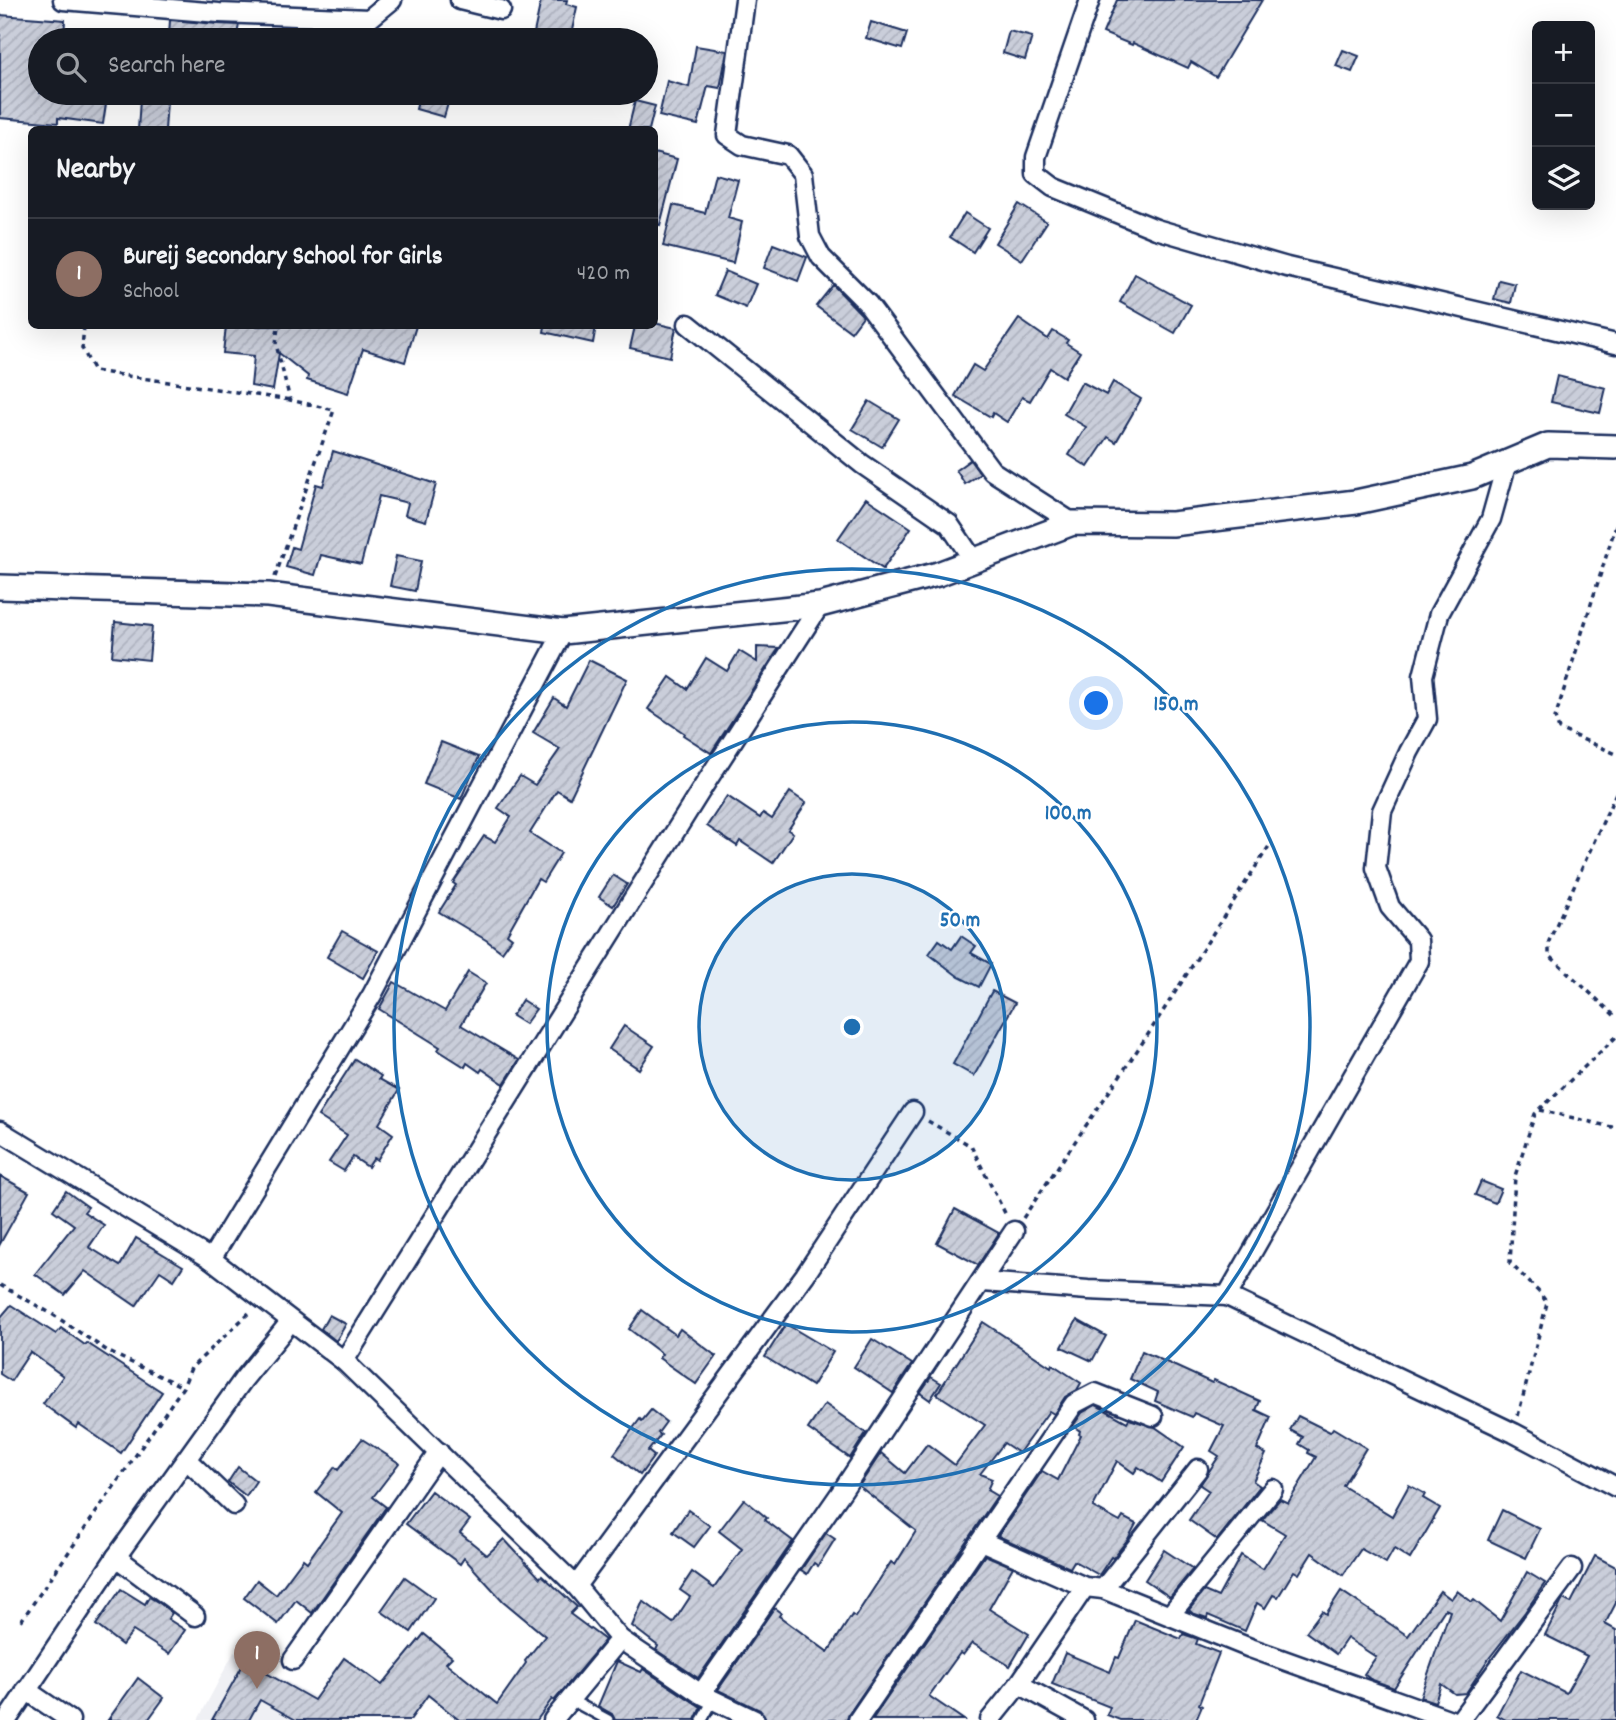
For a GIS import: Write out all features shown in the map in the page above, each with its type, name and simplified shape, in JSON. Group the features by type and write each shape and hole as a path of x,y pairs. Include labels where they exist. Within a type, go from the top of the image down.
{"street":[{"path":"63,0 219,13 369,19 392,0"},
{"path":"460,0 501,10"},
{"path":"745,0 727,135 742,145 788,155 803,174 810,236 821,257 868,304 992,471 1073,523"},
{"path":"1090,0 1036,158 1036,174 1053,187 1156,229 1287,267 1616,344"},
{"path":"688,324 862,464 949,524 974,561"},
{"path":"0,587 268,595 563,632 820,605 938,574 1073,523 1172,524 1356,502 1472,477 1548,445 1616,447"},
{"path":"1227,1296 1419,961 1418,940 1390,907 1376,868 1382,811 1427,719 1423,676 1439,614 1490,520 1507,462"},
{"path":"344,1361 820,605"},
{"path":"211,1259 372,995 563,632"},
{"path":"576,1586 805,1275 913,1112"},
{"path":"0,1131 211,1259 344,1361 576,1586 620,1639 708,1696 755,1720"},
{"path":"708,1696 1014,1231"},
{"path":"982,1282 1227,1296 1514,1433 1616,1487"},
{"path":"7,1720 116,1558 243,1380 291,1321"},
{"path":"858,1720 1074,1404 1095,1393 1153,1416"},
{"path":"293,1660 439,1452"},
{"path":"187,1461 234,1505"},
{"path":"990,1720 1094,1588 1198,1469"},
{"path":"1170,1615 1273,1489"},
{"path":"981,1541 1250,1648 1451,1720"},
{"path":"116,1558 195,1616"},
{"path":"1460,1720 1572,1568"},
{"path":"553,1720 620,1639"},
{"path":"1019,1684 1084,1720"},
{"path":"26,1690 69,1720"}],"lane":[{"path":"702,1720 708,1696"},
{"path":"569,1699 608,1720"}],"path":[{"path":"84,329 82,348 94,371 290,400 334,410 268,595"},
{"path":"278,329 276,344 290,400"},
{"path":"1616,525 1555,718 1559,729 1616,754"},
{"path":"1616,793 1549,941 1549,955 1616,1017"},
{"path":"913,1112 971,1146 1014,1231 1147,1036 1271,843"},
{"path":"1514,1433 1546,1303 1540,1293 1510,1263 1515,1176 1535,1114 1616,1037"},
{"path":"1539,1110 1616,1128"},
{"path":"0,1285 52,1314 109,1352 183,1387"},
{"path":"21,1621 183,1387 191,1368 263,1300"}],"shaded area":[{"path":"234,1652 357,1720 198,1720"}],"building":[{"path":"541,0 567,0 566,4 577,7 573,28 535,28"},
{"path":"1117,0 1262,0 1216,77 1191,62 1188,68 1133,43 1132,45 1103,33"},
{"path":"0,15 65,20 65,28 28,28 28,105 106,105 103,124 58,118 58,123 0,118"},
{"path":"170,20 239,25 238,28 169,28"},
{"path":"871,22 907,33 902,49 866,38"},
{"path":"1009,31 1032,37 1025,60 1003,53"},
{"path":"696,46 727,51 720,88 708,86 698,125 659,116 667,81 689,87"},
{"path":"1343,50 1359,56 1352,72 1336,66"},
{"path":"140,105 167,105 165,126 138,126"},
{"path":"417,105 448,105 444,117 416,109"},
{"path":"634,105 655,106 650,126 629,126"},
{"path":"658,154 677,159 658,225"},
{"path":"715,174 738,180 728,218 742,222 733,263 663,246 673,205 705,213"},
{"path":"1019,204 1047,222 1022,260 995,243"},
{"path":"965,213 988,228 973,252 950,237"},
{"path":"773,244 807,257 798,281 764,268"},
{"path":"725,271 756,284 746,308 715,295"},
{"path":"1135,274 1191,305 1175,333 1120,302"},
{"path":"1499,280 1515,284 1511,303 1494,299"},
{"path":"833,285 863,316 851,332 816,306"},
{"path":"1019,319 1048,339 1053,331 1068,340 1066,343 1080,352 1064,377 1050,368 1030,401 1022,397 1007,422 993,413 991,417 955,396 973,365 983,371"},
{"path":"658,324 676,328 670,357 630,348 634,329 658,329"},
{"path":"226,329 415,329 405,362 363,349 348,393 307,380 308,376 279,353 273,390 251,386 254,356 223,353"},
{"path":"544,329 595,329 593,343 544,332"},
{"path":"1557,376 1606,388 1600,413 1551,402"},
{"path":"1082,382 1106,395 1113,382 1141,399 1116,442 1108,437 1088,467 1069,455 1086,427 1064,414"},
{"path":"869,401 899,419 882,447 852,429"},
{"path":"333,451 436,484 426,521 405,515 408,503 379,496 361,564 321,555 315,575 286,567 292,547 298,549 316,484 323,486"},
{"path":"970,460 980,474 965,484 956,470"},
{"path":"866,498 911,528 883,569 838,539"},
{"path":"396,556 421,561 415,591 390,586"},
{"path":"115,622 152,626 149,660 112,656"},
{"path":"757,647 779,648 711,753 648,709 670,677 687,689 706,658 727,671 739,651 757,662"},
{"path":"589,660 627,679 570,798 557,790 530,833 561,853 543,882 538,879 507,934 512,938 502,952 439,912 456,885 453,883 484,836 495,842 511,817 498,808 520,776 535,785 560,749 533,733 554,698 566,706"},
{"path":"441,742 479,757 461,799 424,784"},
{"path":"790,792 806,803 788,830 793,833 773,863 740,841 737,846 707,826 727,796 760,818 763,813 772,819"},
{"path":"613,875 627,884 613,906 599,897"},
{"path":"342,931 378,951 363,978 327,957"},
{"path":"961,936 976,946 971,953 991,964 979,987 959,977 929,954 939,940 952,949"},
{"path":"468,972 486,983 461,1025 519,1060 504,1084 482,1069 480,1072 467,1063 465,1067 438,1050 440,1047 379,1009 394,982 445,1011"},
{"path":"992,991 1015,1003 974,1076 953,1064"},
{"path":"522,1000 536,1009 525,1024 512,1016"},
{"path":"624,1026 654,1046 639,1069 609,1049"},
{"path":"355,1059 381,1076 379,1079 399,1090 379,1124 393,1134 377,1160 374,1158 368,1167 353,1157 344,1171 329,1162 347,1135 318,1116"},
{"path":"0,1176 29,1192 0,1244"},
{"path":"1481,1181 1501,1189 1495,1203 1475,1195"},
{"path":"66,1191 88,1207 84,1212 104,1225 89,1247 120,1266 136,1238 183,1266 174,1280 160,1271 136,1306 85,1271 65,1295 35,1274 74,1225 53,1210"},
{"path":"955,1209 999,1233 978,1265 937,1243"},
{"path":"11,1305 56,1334 61,1328 162,1392 121,1453 79,1424 76,1428 43,1404 63,1376 30,1352 11,1381 0,1374 0,1318"},
{"path":"642,1310 676,1335 680,1329 716,1356 696,1384 659,1358 662,1354 629,1329"},
{"path":"329,1315 346,1324 336,1341 321,1329"},
{"path":"1077,1320 1106,1336 1092,1361 1062,1347"},
{"path":"983,1322 1051,1367 1052,1364 1081,1383 1077,1390 1065,1397 1054,1414 1049,1411 1019,1453 1004,1443 980,1474 992,1479 987,1490 997,1496 847,1720 766,1720 760,1710 718,1690 774,1608 781,1613 779,1616 828,1652 891,1562 895,1565 916,1531 859,1486 881,1453 905,1473 927,1444 955,1465 985,1425 937,1394"},
{"path":"786,1324 833,1352 812,1386 765,1357"},
{"path":"872,1339 912,1364 893,1393 854,1367"},
{"path":"1142,1351 1212,1383 1214,1380 1260,1401 1256,1410 1271,1417 1257,1449 1266,1454 1253,1481 1260,1486 1217,1540 1189,1520 1209,1491 1200,1485 1219,1456 1211,1451 1224,1426 1194,1413 1192,1417 1155,1401 1158,1392 1130,1379"},
{"path":"931,1377 941,1383 930,1400 920,1393"},
{"path":"825,1404 866,1433 850,1458 808,1429"},
{"path":"1096,1405 1127,1422 1129,1419 1155,1427 1184,1447 1161,1482 1138,1467 1134,1473 1117,1461 1093,1507 1120,1522 1123,1517 1136,1524 1128,1539 1099,1575 1074,1561 1070,1568 998,1536 1042,1471 1058,1480 1081,1435 1073,1426 1082,1413"},
{"path":"651,1410 666,1422 658,1433 661,1435 648,1451 654,1456 640,1475 614,1454 640,1419 642,1421"},
{"path":"1298,1416 1330,1432 1333,1428 1366,1448 1343,1486 1392,1516 1409,1485 1425,1494 1423,1498 1440,1508 1410,1559 1394,1549 1386,1563 1361,1549 1343,1575 1312,1553 1299,1574 1294,1571 1278,1597 1273,1595 1265,1608 1257,1603 1245,1631 1208,1615 1207,1618 1192,1613 1189,1610 1204,1591 1218,1597 1241,1555 1263,1569 1285,1534 1262,1520 1280,1499 1288,1503 1316,1457 1299,1444 1303,1437 1290,1430"},
{"path":"362,1439 399,1463 373,1497 386,1507 312,1613 296,1600 278,1624 244,1598 257,1580 276,1595 303,1559 307,1562 342,1513 316,1492 335,1467 338,1470"},
{"path":"238,1467 256,1481 246,1496 228,1482"},
{"path":"431,1491 470,1520 460,1533 487,1555 504,1539 540,1578 542,1575 577,1607 570,1614 605,1640 554,1701 552,1699 537,1720 459,1720 428,1695 410,1720 296,1720 260,1700 249,1720 212,1720 245,1661 314,1700 344,1658 382,1685 424,1634 452,1657 446,1663 497,1704 545,1636 503,1601 464,1558 460,1564 406,1524"},
{"path":"744,1499 767,1518 765,1520 793,1541 698,1678 656,1650 658,1646 632,1626 643,1601 673,1623 690,1597 680,1590 692,1572 714,1588 742,1549 719,1531"},
{"path":"688,1510 710,1526 694,1547 673,1532"},
{"path":"1502,1510 1540,1529 1526,1558 1488,1540"},
{"path":"826,1533 835,1539 818,1566 814,1563 807,1574 801,1570"},
{"path":"1164,1550 1193,1569 1170,1597 1145,1580"},
{"path":"985,1555 1013,1567 989,1609 1029,1634 1010,1666 972,1643 963,1655 960,1653 929,1696 964,1720 872,1720"},
{"path":"1595,1556 1616,1567 1616,1603 1605,1624 1616,1630 1616,1720 1506,1720 1497,1715 1521,1670 1566,1693 1587,1656 1545,1635 1563,1599 1571,1603"},
{"path":"1527,1572 1545,1583 1525,1612 1466,1693 1455,1694 1441,1684 1435,1702 1420,1697 1450,1611 1445,1609 1394,1688 1364,1674 1376,1657 1347,1638 1336,1654 1306,1632 1322,1611 1326,1614 1341,1591 1408,1636 1440,1591 1451,1599 1457,1591 1472,1602 1474,1600 1500,1621"},
{"path":"405,1577 434,1598 411,1632 381,1611"},
{"path":"121,1589 145,1604 149,1597 161,1604 172,1613 168,1619 185,1630 169,1654 133,1631 122,1645 96,1625"},
{"path":"1135,1620 1181,1639 1183,1634 1198,1639 1196,1644 1219,1653 1199,1704 1202,1706 1196,1720 1120,1720 1107,1715 1110,1707 1052,1684 1065,1653 1110,1672"},
{"path":"617,1661 641,1672 643,1669 701,1707 695,1720 615,1720 612,1714 598,1706"},
{"path":"138,1678 164,1698 148,1720 108,1720"}],"place":[{"name":"Bureij Secondary School for Girls","path":"257,1689"}]}
